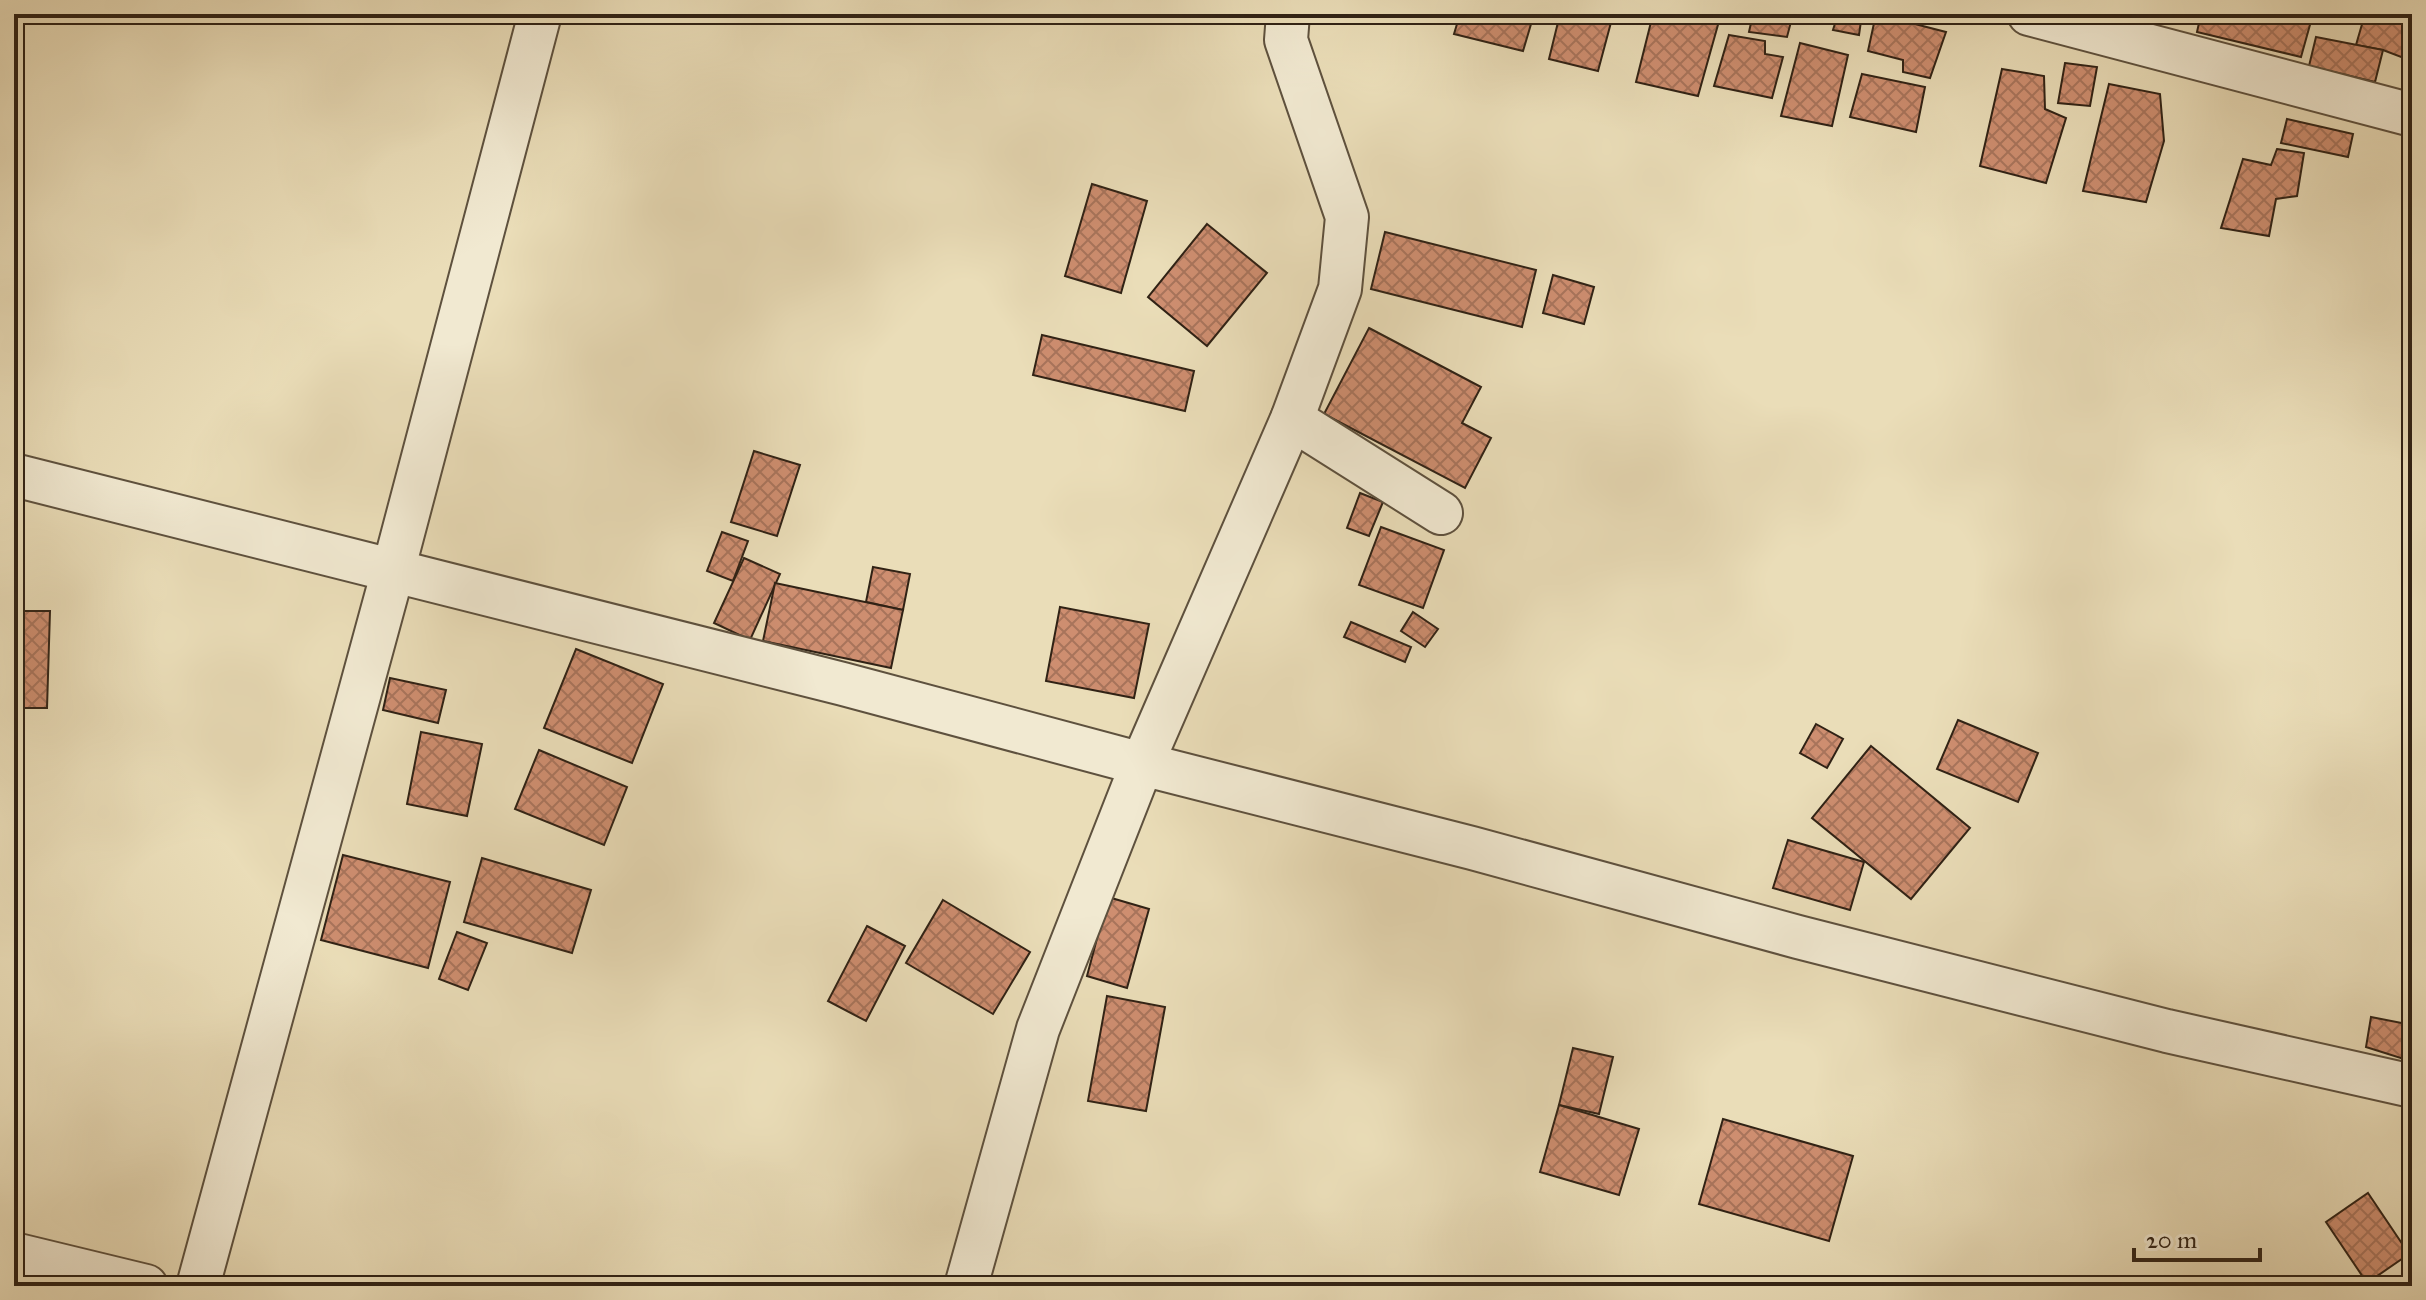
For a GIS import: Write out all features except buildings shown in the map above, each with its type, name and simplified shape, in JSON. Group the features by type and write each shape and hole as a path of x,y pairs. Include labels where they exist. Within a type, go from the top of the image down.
{"street":[{"path":"198,1286 393,571 540,14"},
{"path":"966,1286 1038,1029 1142,764 1292,419 1340,289 1347,217 1286,40 1288,14"},
{"path":"2029,14 2122,26 2412,115"},
{"path":"1292,419 1441,513"},
{"path":"14,475 843,684 1472,848 1798,937 2090,1011 2412,1086"},
{"path":"14,1254 146,1286"}]}
